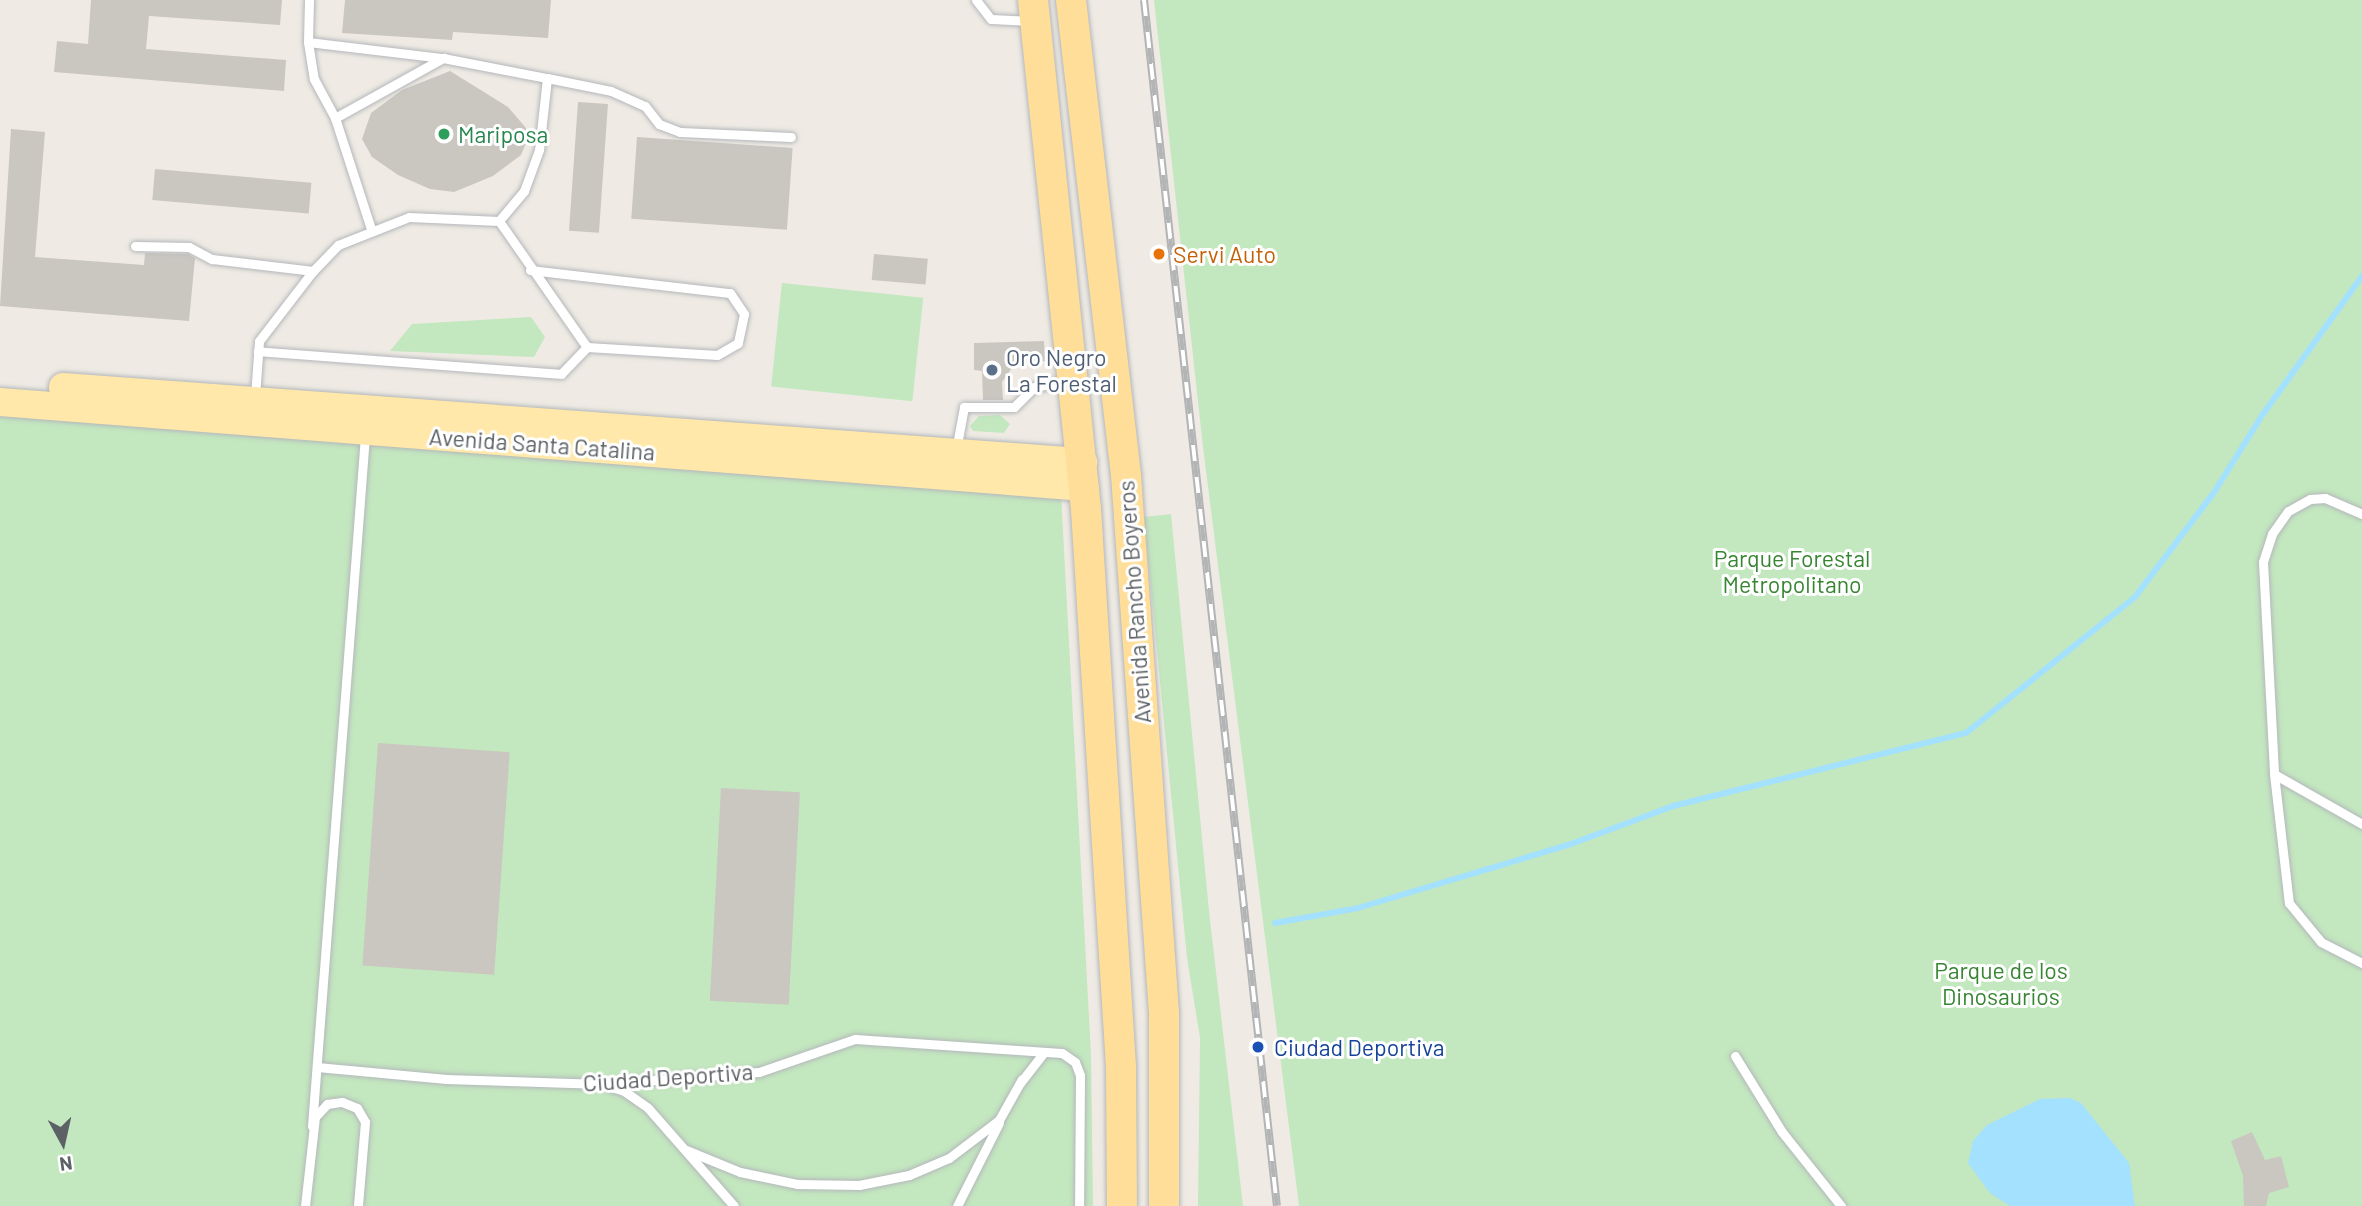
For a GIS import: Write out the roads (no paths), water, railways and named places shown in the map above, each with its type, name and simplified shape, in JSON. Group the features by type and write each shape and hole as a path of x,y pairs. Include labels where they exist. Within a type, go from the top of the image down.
{"highway":[{"name":"Avenida Rancho Boyeros","path":"1071,0 1131,547 1164,1013 1164,1206"},
{"name":"Avenida Rancho Boyeros","path":"1034,11 1084,482 1121,1068 1122,1206"},
{"path":"1113,376 1084,482 1119,490 1131,547"}],"main road":[{"name":"Avenida Santa Catalina","path":"0,383 956,453 1084,482"},
{"name":"Avenida Santa Catalina","path":"0,402 1084,482"}],"lane":[{"path":"309,0 308,42 314,79 335,118 371,229"},
{"path":"976,0 990,19 1034,11"},
{"path":"308,42 443,58 611,91 645,106 659,124 680,132 791,137"},
{"path":"335,118 443,58"},
{"path":"499,221 524,191 539,150 547,78"},
{"path":"255,402 259,341 313,271 338,245 371,229 409,217 499,221"},
{"path":"499,221 530,271 587,347"},
{"path":"135,246 189,247 212,259 313,271"},
{"path":"258,351 561,374 587,347 717,355 738,343 744,314 730,293 530,271"},
{"path":"956,453 964,407 1014,407 1034,387 1074,379"},
{"path":"305,1206 365,430"},
{"path":"2362,514 2325,498 2310,499 2288,512 2272,534 2263,562 2274,774 2289,903 2320,942 2362,963"},
{"path":"2274,774 2362,824"},
{"name":"Ciudad Deportiva","path":"317,1067 481,1081 603,1084 759,1072 855,1039 1044,1052 1071,1059 1080,1075 1079,1206"},
{"path":"686,1150 740,1172 797,1184 859,1185 909,1175 949,1158 999,1120 1022,1079 1044,1052"},
{"path":"1735,1056 1782,1132 1841,1206"},
{"path":"957,1206 1022,1079"},
{"path":"603,1084 624,1091 648,1108 734,1206"},
{"path":"313,1126 320,1110 334,1102 350,1104 362,1114 365,1129 358,1206"}],"water":[{"path":"2070,1098 2081,1103 2129,1163 2135,1206 2010,1206 1990,1193 1968,1163 1973,1141 1987,1125 2040,1099"}],"waterway":[{"path":"1275,923 1358,908 1571,844 1673,806 1966,733 2135,597 2213,494 2263,414 2362,276"}],"railway":[{"path":"1144,0 1277,1206"}],"place":[{"name":"Mariposa","path":"444,134"},
{"name":"Servi Auto","path":"1159,254"},
{"name":"Oro Negro La Forestal","path":"992,370"},
{"name":"Ciudad Deportiva","path":"1258,1047"}],"park label":[{"name":"Parque Forestal Metropolitano","path":"1792,571"},
{"name":"Parque de los Dinosaurios","path":"2001,983"}]}
